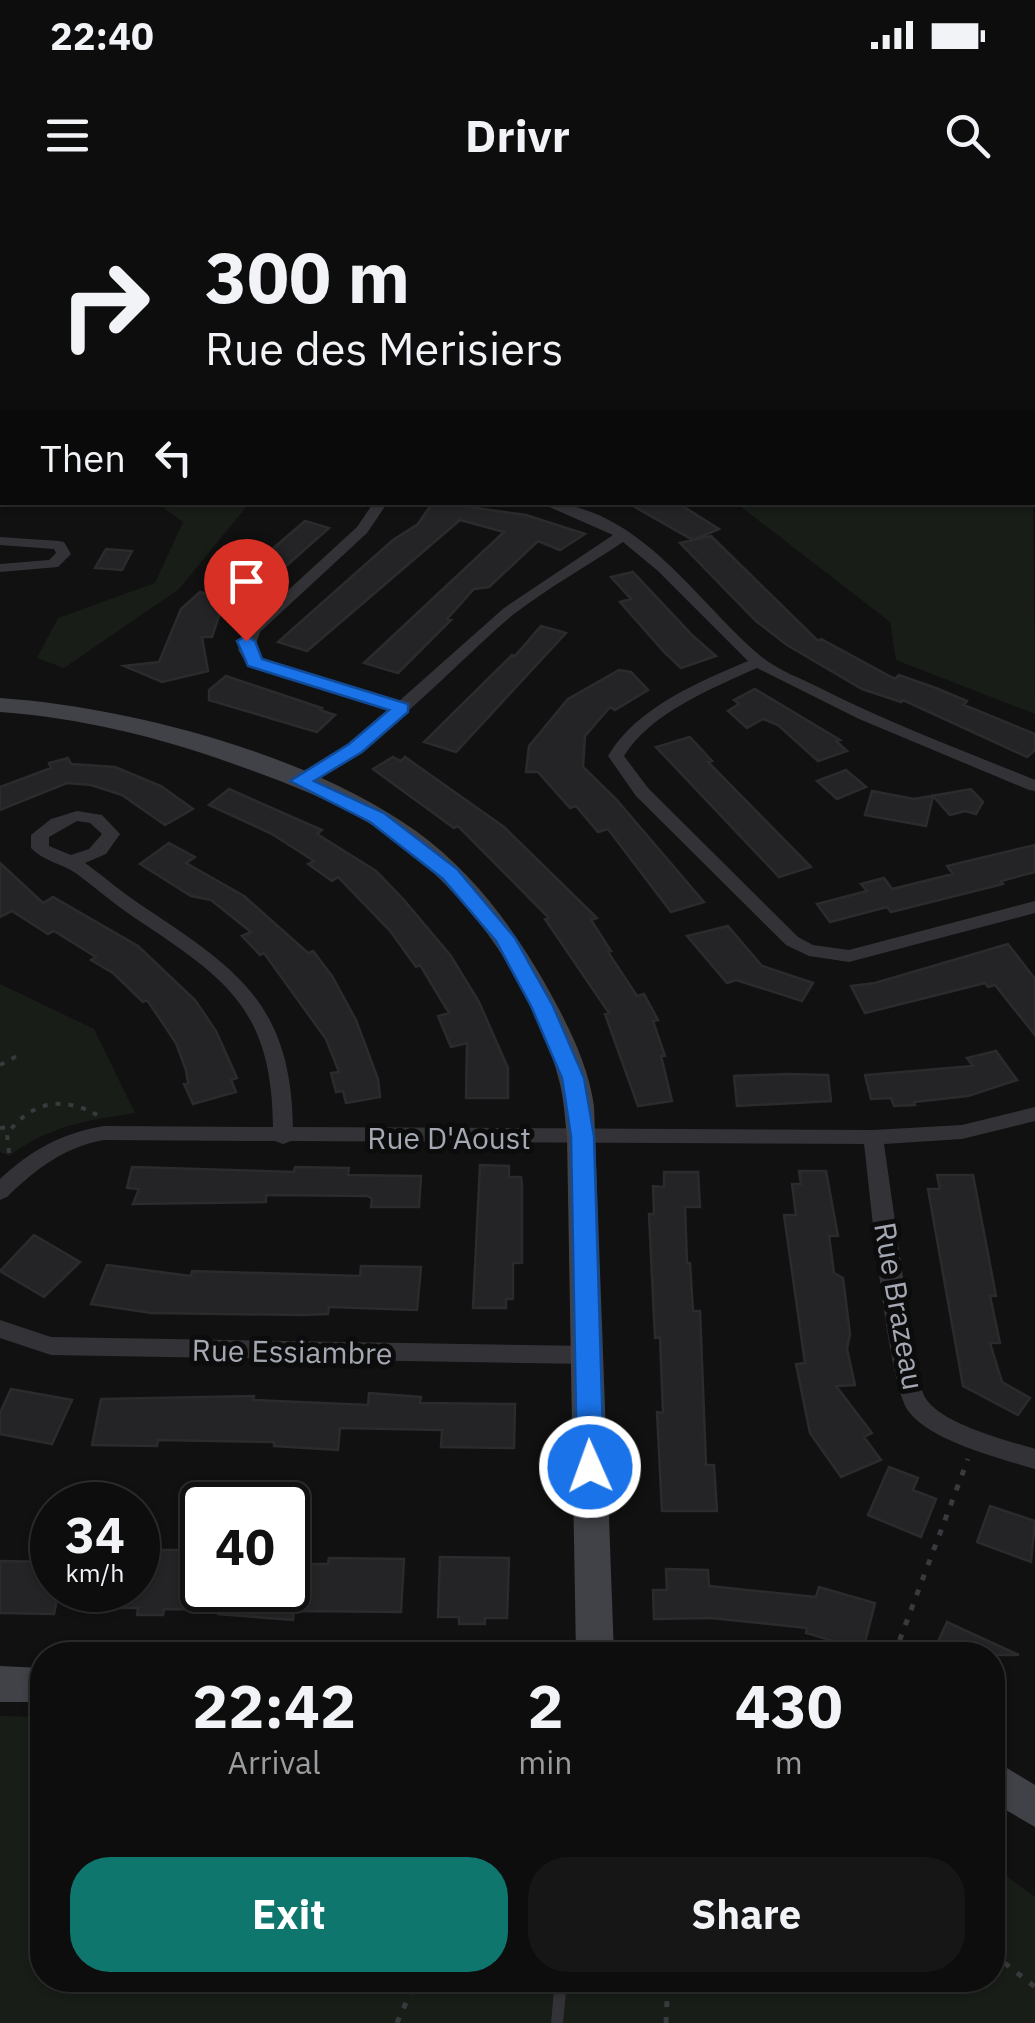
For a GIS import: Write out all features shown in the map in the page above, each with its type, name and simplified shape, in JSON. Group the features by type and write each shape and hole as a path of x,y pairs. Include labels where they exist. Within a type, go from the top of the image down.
{"street":[{"path":"379,505 362,530 252,630 246,650 254,662 402,708"},
{"path":"555,505 597,519 659,560 758,662 849,710 1035,786"},
{"path":"300,781 356,748 509,611 625,534"},
{"path":"0,541 59,545 64,554 52,564 0,568"},
{"path":"758,662 654,718 619,745 616,756 642,792 792,941 809,950 849,956 1034,909"},
{"path":"0,704 73,711 156,728 300,781 377,818 450,874 504,938 542,1006 573,1078 582,1136 595,1642"},
{"path":"70,860 127,905 188,943 234,982 267,1036 284,1093 283,1137"},
{"name":"Rue D'Aoust","path":"0,1192 26,1165 79,1136 104,1134 873,1137 962,1132 1035,1114"},
{"name":"Rue Brazeau","path":"873,1137 906,1376 917,1406 975,1441 1035,1459"},
{"name":"Rue Essiambre","path":"0,1328 52,1346 587,1355"},
{"path":"0,1684 30,1685"},
{"path":"1005,1787 1035,1808"}],"lane":[{"path":"557,2023 560,1992"}],"path":[{"path":"0,1065 17,1056"},
{"path":"26,1165 8,1152 6,1134 34,1106 58,1101 82,1105 96,1114 104,1134"},
{"path":"0,1128 11,1127"},
{"path":"899,1642 975,1441"},
{"path":"1005,1963 1035,1987"},
{"path":"397,2023 411,1992"},
{"path":"666,2023 667,1992"}],"shaded area":[{"path":"160,505 248,505 179,589 64,668 37,658 58,618 155,583 183,522"},
{"path":"739,505 1033,505 1035,714 896,660 890,622"},
{"path":"0,984 94,1029 135,1113 54,1131 9,1156 0,1152"},
{"path":"0,1716 30,1717 30,1992 1005,1992 1005,1875 1035,1897 1035,2023 0,2023"}],"building":[{"path":"431,505 454,505 526,515 585,534 560,550 538,541 489,587 474,589 447,619 451,620 398,673 364,663 504,532 460,520 307,651 278,642 393,540 418,524"},
{"path":"631,505 681,505 719,529 693,540"},
{"path":"305,521 329,528 235,611 222,607 212,637 202,637 208,671 162,682 124,666 159,662 181,609 200,592 211,595 246,563 233,559 249,545 270,551"},
{"path":"711,536 818,641 821,639 895,679 899,675 936,688 967,701 964,705 1035,734 1035,750 1027,757 903,700 862,689 787,645 756,621 680,543"},
{"path":"106,549 132,551 122,570 95,568"},
{"path":"633,572 716,656 681,668 664,652 620,602 631,599 611,577"},
{"path":"541,626 566,633 456,752 424,742 515,656"},
{"path":"619,670 631,672 648,690 615,710 610,707 585,736 583,767 616,799 704,902 671,912 608,829 598,832 538,772 526,772 529,746 568,699"},
{"path":"226,676 335,715 317,732 209,700 209,690"},
{"path":"755,689 840,740 836,741 847,751 818,761 778,725 763,719 747,728 728,711 739,704 734,700"},
{"path":"690,737 712,761 708,762 811,867 779,877 656,747"},
{"path":"393,757 401,761 405,757 504,827 597,918 591,920 611,951 608,952 637,996 644,994 658,1020 653,1021 665,1056 661,1056 672,1101 638,1106 605,1014 609,1013 545,919 549,918 458,826 454,828 373,769"},
{"path":"68,758 71,764 115,767 161,786 193,809 165,825 122,795 91,785 67,783 0,810 0,787"},
{"path":"846,770 866,787 837,799 817,781"},
{"path":"229,789 322,830 317,834 376,871 404,900 451,956 479,1002 508,1068 508,1098 466,1098 467,1043 451,1047 438,1016 449,1013 420,965 416,967 391,932 338,877 332,881 308,864 314,861 272,834 209,805"},
{"path":"971,789 983,802 976,814 965,811 950,815 933,796 926,826 865,815 872,791 914,799"},
{"path":"169,843 195,857 186,863 244,896 308,953 313,951 356,1020 378,1079 380,1097 346,1103 343,1091 336,1092 331,1073 339,1072 326,1039 264,953 260,955 242,936 251,932 211,900 191,896 140,864"},
{"path":"1035,845 1035,872 1001,881 1003,884 891,912 887,907 830,922 817,904 867,891 861,884 884,878 892,889 953,874 947,866"},
{"path":"0,863 43,903 53,897 138,946 195,1000 216,1031 237,1078 231,1080 236,1092 193,1104 184,1084 188,1083 186,1070 176,1043 147,1000 143,1002 113,973 91,960 96,957 54,931 48,934 12,911 0,917"},
{"path":"728,926 762,966 813,983 802,1001 736,980 727,983 687,936"},
{"path":"1008,944 1035,979 1035,1035 995,985 988,987 985,983 865,1013 851,986 875,983"},
{"path":"996,1051 1017,1080 968,1096 914,1102 915,1105 894,1106 891,1098 871,1099 865,1075 973,1066 967,1058"},
{"path":"828,1075 831,1101 737,1106 734,1076"},
{"path":"480,1165 509,1166 509,1177 521,1177 522,1263 513,1263 513,1299 506,1299 506,1308 473,1308"},
{"path":"132,1167 294,1172 295,1167 349,1168 348,1175 421,1176 419,1207 371,1207 372,1199 368,1196 266,1195 266,1202 133,1204 139,1189 127,1188"},
{"path":"799,1171 826,1171 838,1236 829,1236 834,1273 843,1278 850,1334 847,1349 855,1385 836,1386 872,1433 864,1437 881,1460 841,1477 810,1433 796,1364 805,1363 784,1215 796,1215 792,1184 801,1184"},
{"path":"664,1172 698,1172 700,1207 685,1207 687,1263 693,1311 700,1311 706,1465 714,1465 717,1511 662,1511 657,1412 663,1413 660,1337 655,1338 649,1214 654,1214 653,1186 664,1187"},
{"path":"937,1175 973,1175 996,1296 990,1296 1000,1343 990,1343 1002,1382 1030,1398 1018,1415 963,1386 928,1189 940,1189"},
{"path":"34,1235 80,1262 44,1297 0,1271"},
{"path":"107,1265 191,1276 192,1271 360,1276 361,1266 421,1267 417,1310 329,1307 328,1314 303,1315 151,1313 91,1304"},
{"path":"11,1389 72,1400 52,1444 0,1434 0,1413"},
{"path":"369,1393 421,1397 420,1403 515,1404 514,1448 441,1447 442,1430 340,1428 338,1450 274,1446 274,1442 158,1440 157,1446 92,1445 101,1399 254,1396 253,1400 368,1405"},
{"path":"889,1467 918,1478 913,1490 936,1499 921,1537 868,1515"},
{"path":"990,1506 1035,1521 1031,1562 977,1542"},
{"path":"160,1550 180,1550 180,1609 164,1609 163,1615 137,1615 160,1612"},
{"path":"440,1557 509,1558 507,1618 485,1618 485,1624 459,1624 459,1617 438,1617"},
{"path":"329,1558 404,1559 401,1612 310,1611 310,1564 328,1564"},
{"path":"0,1561 30,1562 30,1612 54,1614 0,1613"},
{"path":"666,1569 708,1570 709,1586 816,1597 819,1587 875,1603 865,1642 836,1642 806,1633 807,1628 711,1618 654,1619 653,1590 667,1590"},
{"path":"218,1612 294,1612 293,1620"},
{"path":"947,1622 990,1642 938,1642"}],"route":[{"path":"246,641 246,650 254,662 402,708 356,748 300,781 377,818 450,874 504,938 542,1006 573,1078 582,1136 590,1467"}]}
